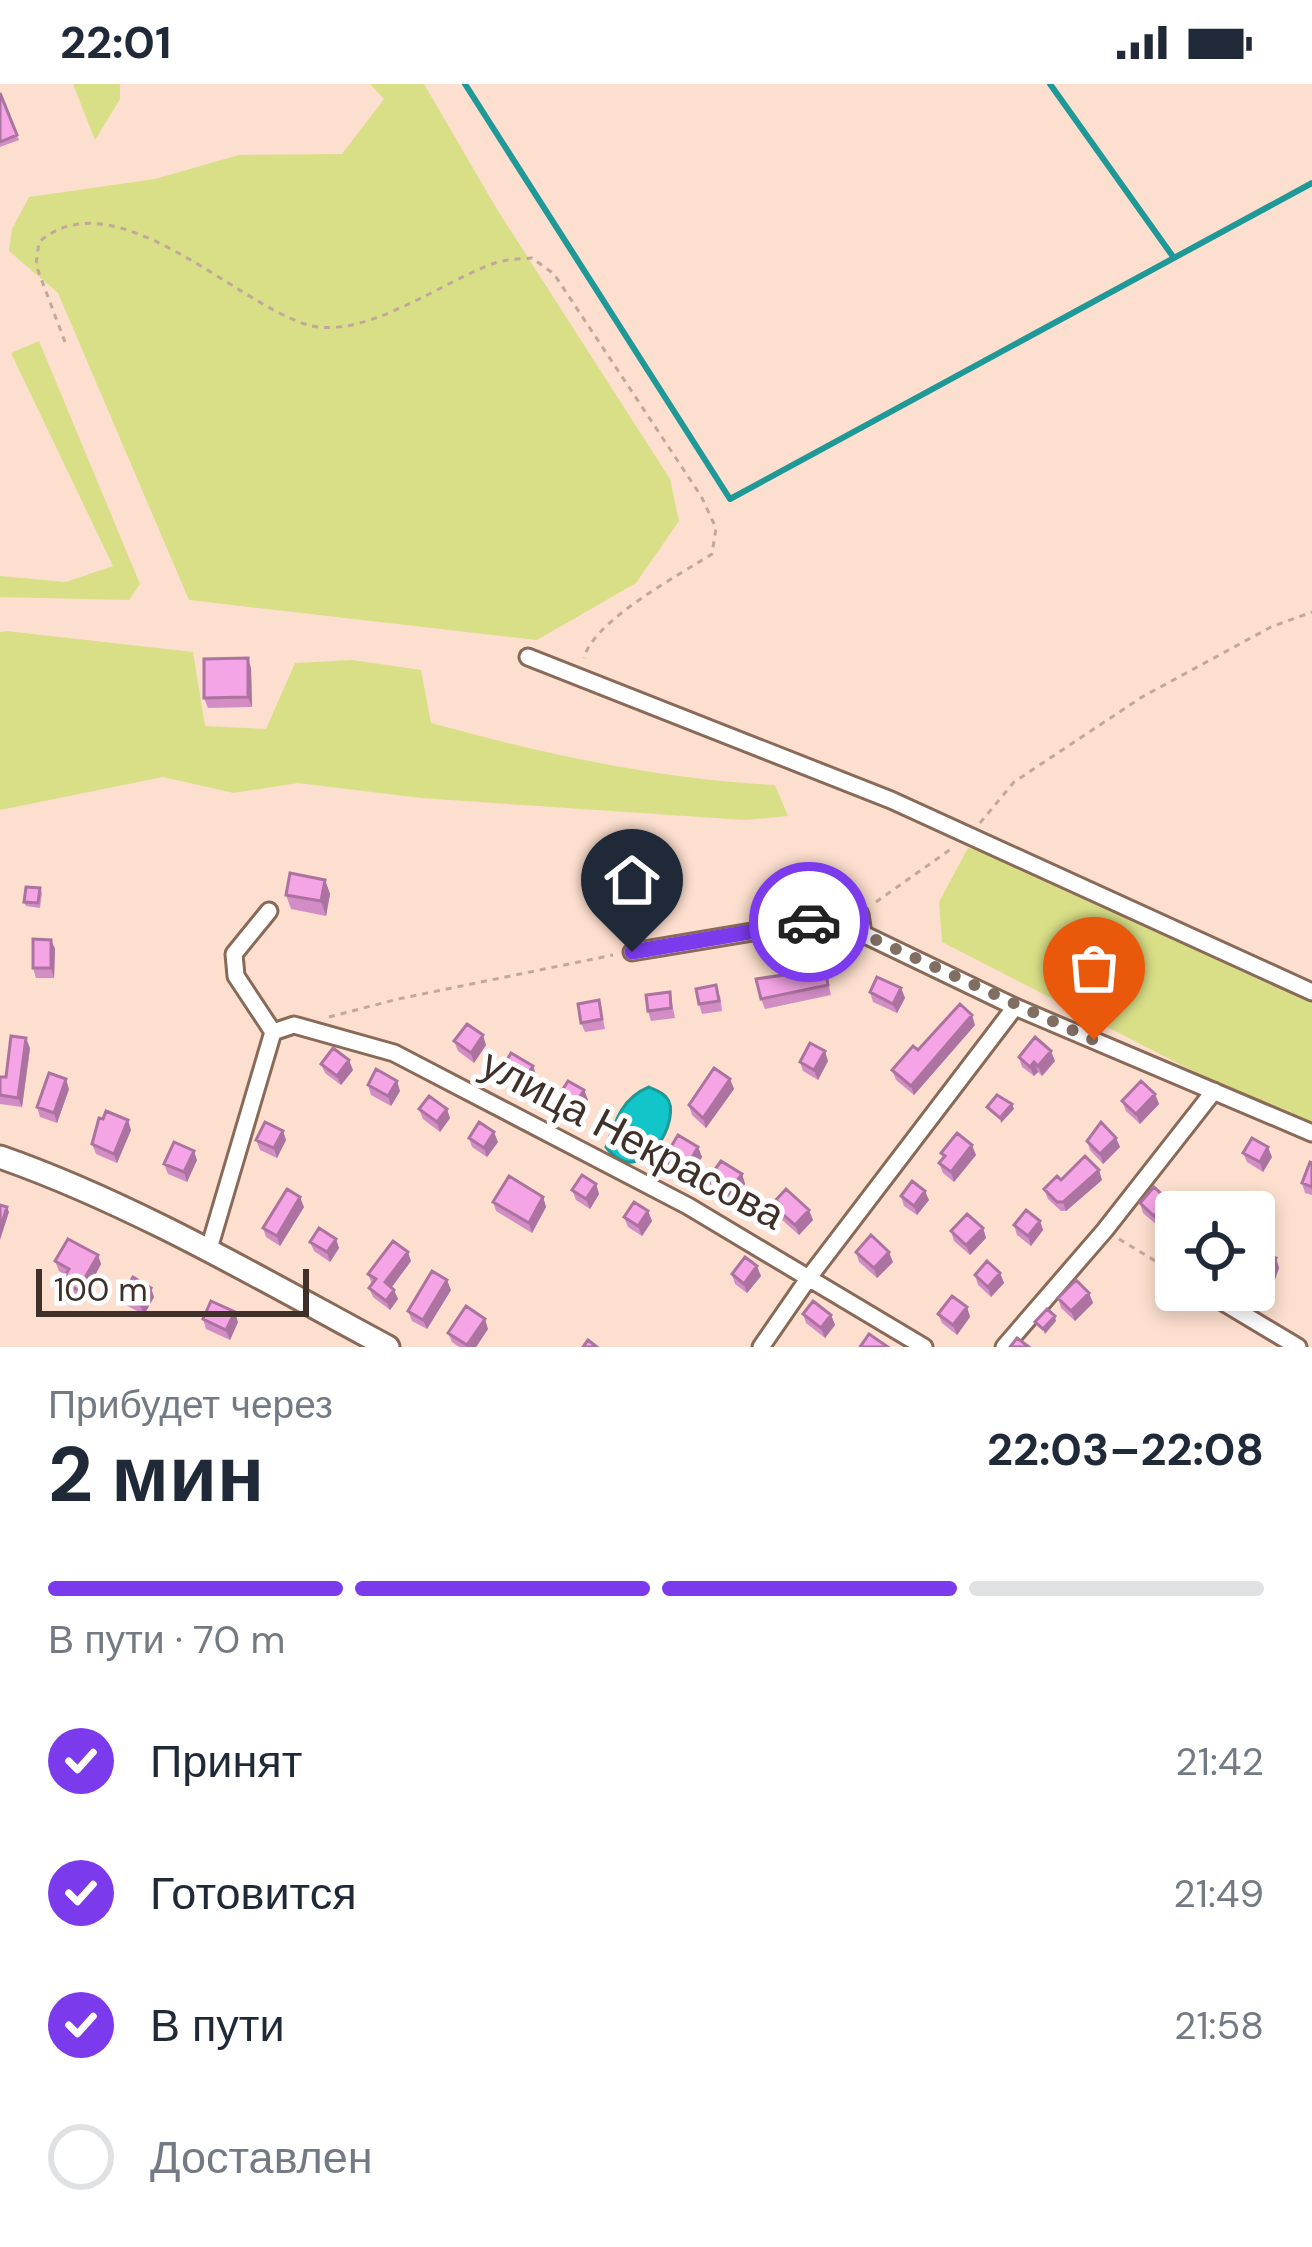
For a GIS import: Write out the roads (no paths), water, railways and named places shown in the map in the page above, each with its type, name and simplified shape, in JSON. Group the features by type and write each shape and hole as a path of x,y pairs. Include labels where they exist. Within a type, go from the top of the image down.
{"main road":[{"path":"0,1157 40,1171 208,1252 388,1347"}],"street":[{"path":"528,657 891,800 1312,992"},
{"path":"208,1252 273,1032 236,976 234,953 269,911"},
{"path":"632,952 860,914 863,934 1015,1006 1312,1133"},
{"path":"761,1347 1015,1006"},
{"name":"улица Некрасова","path":"273,1032 294,1025 394,1053 688,1206 924,1347"},
{"path":"1004,1347 1105,1230 1214,1091"},
{"path":"1238,1311 1298,1347"}],"water":[{"path":"649,1087 664,1095 670,1107 665,1134 645,1157 633,1162 619,1159 606,1147 613,1128 626,1104"}],"waterway":[{"path":"465,84 730,499 1312,183"},
{"path":"1050,84 1174,258"}]}
